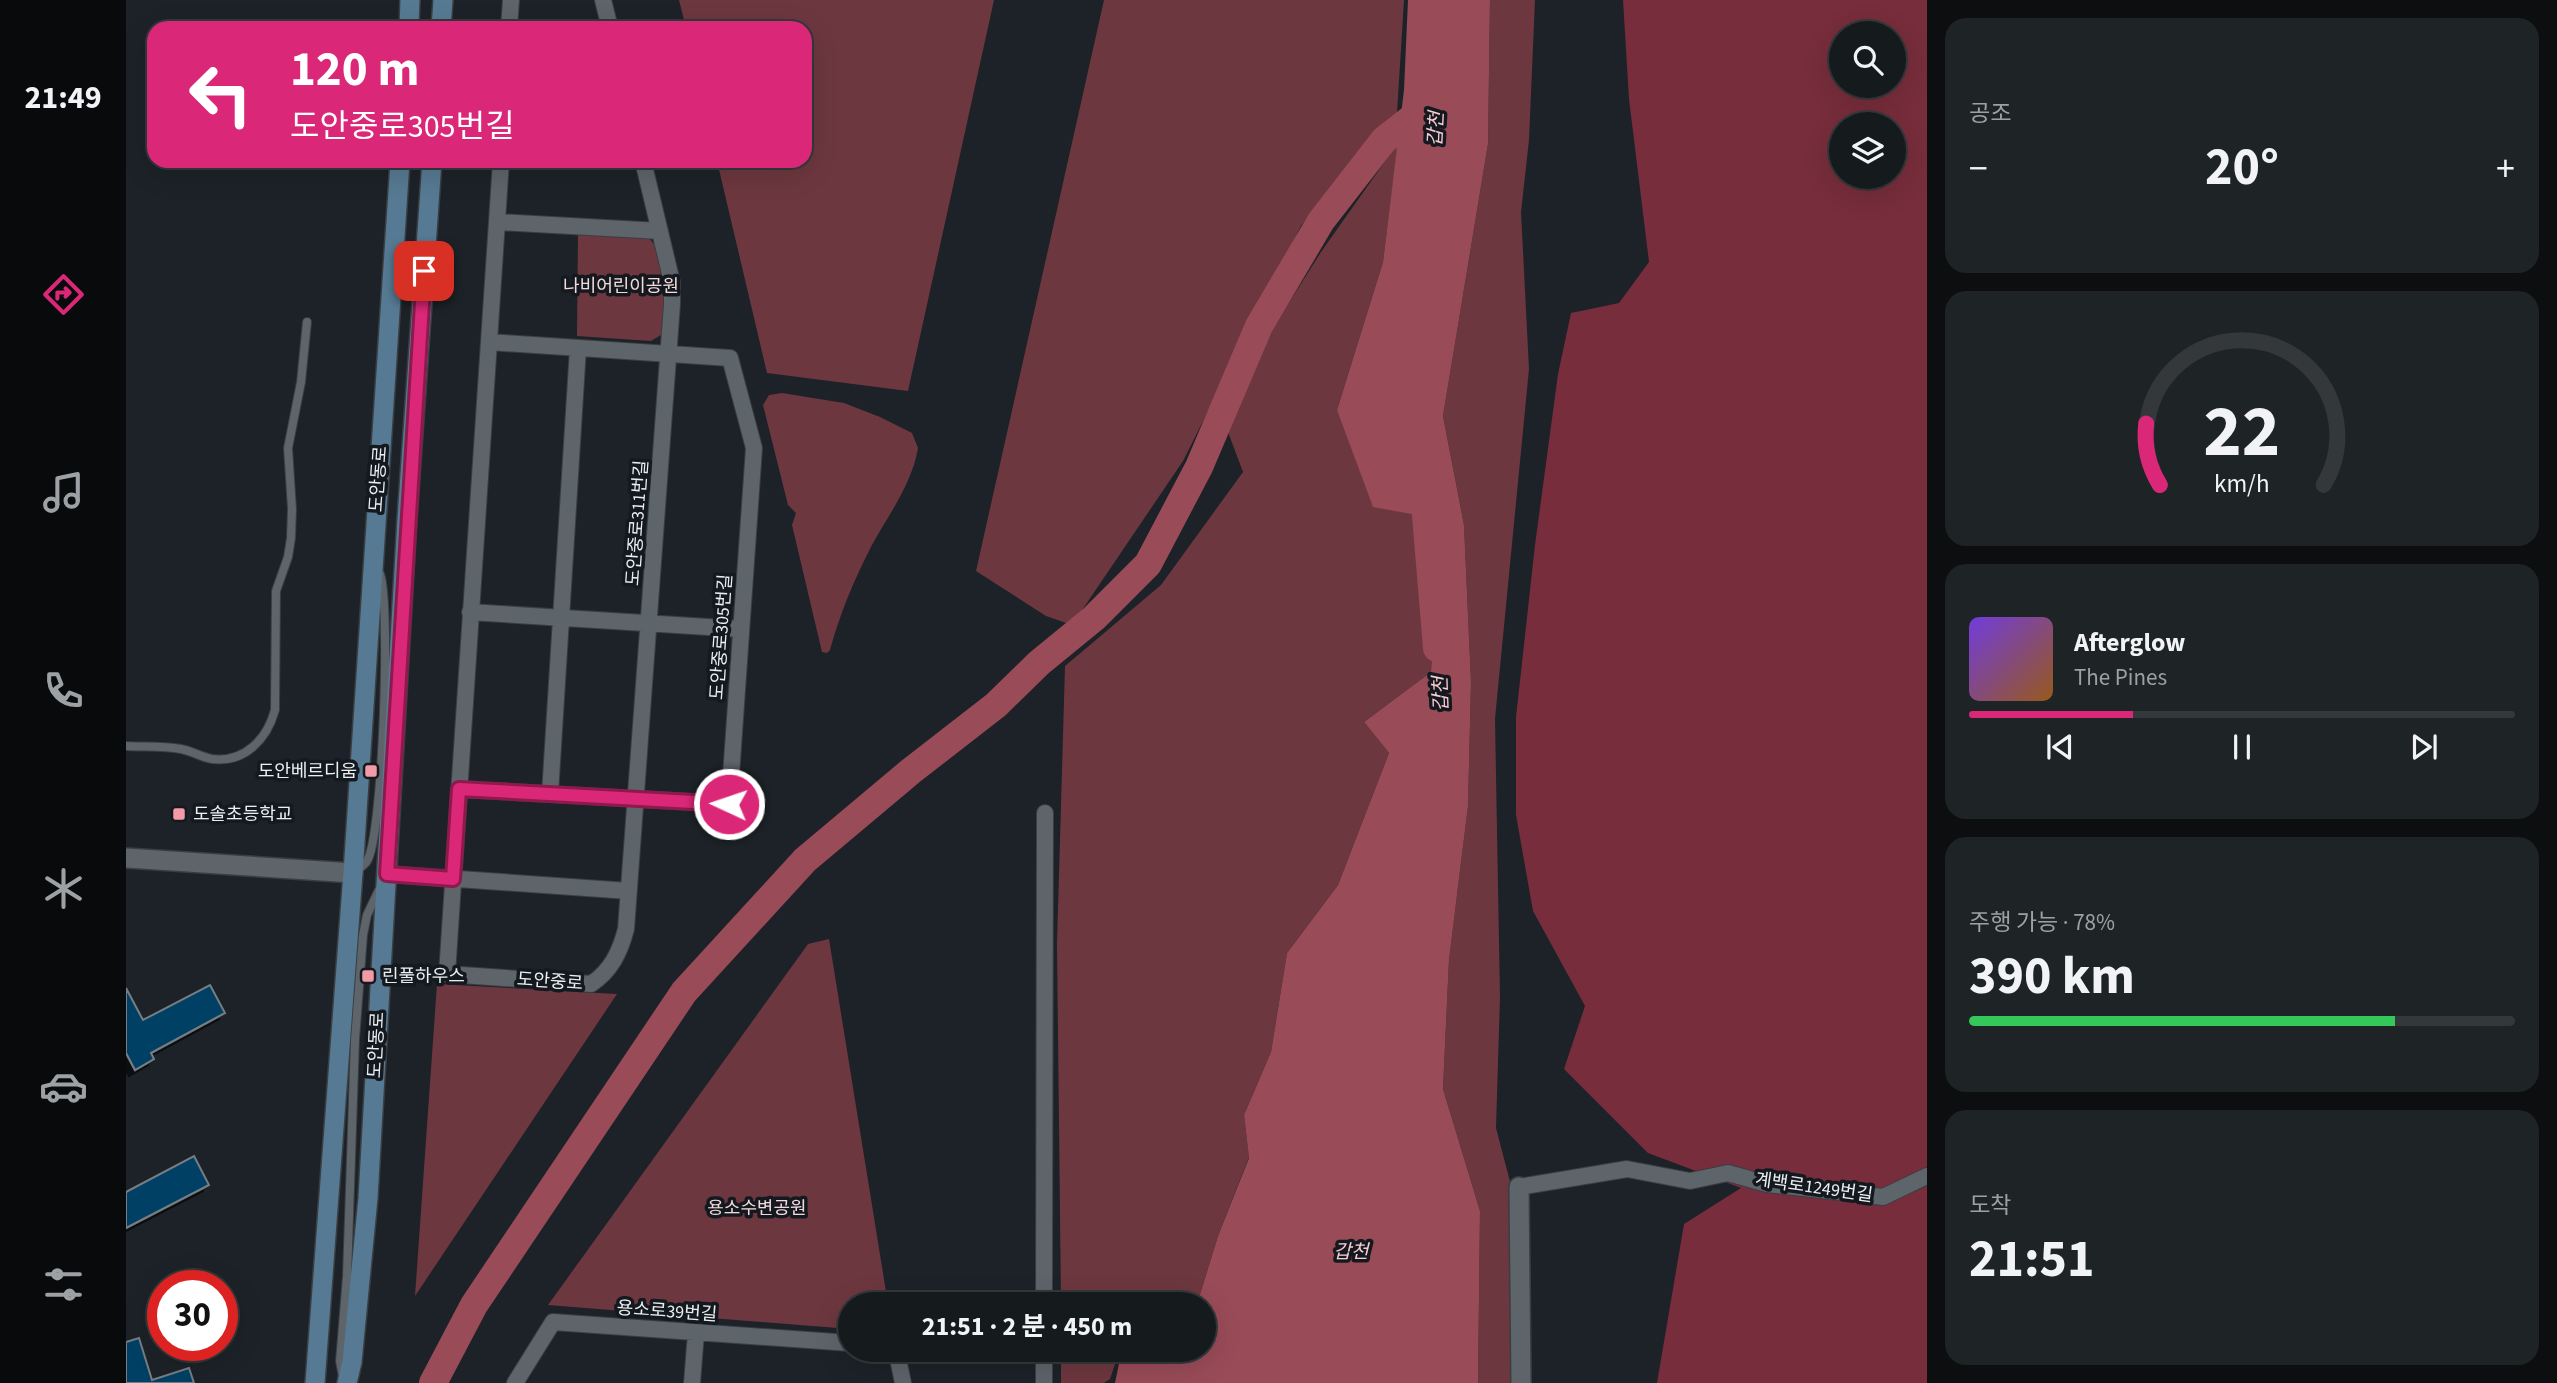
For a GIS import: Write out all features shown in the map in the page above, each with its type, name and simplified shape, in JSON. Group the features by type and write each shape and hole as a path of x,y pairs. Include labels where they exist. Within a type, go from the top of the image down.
{"main road":[{"path":"409,21 410,0"},
{"path":"442,21 446,2"},
{"name":"도안동로","path":"315,1383 353,873 400,168"},
{"name":"도안동로","path":"346,1383 352,1362 368,1198 407,518 432,168"},
{"path":"353,873 387,874"}],"street":[{"path":"510,21 511,0"},
{"path":"603,0 608,21"},
{"path":"453,879 501,168"},
{"name":"도안중로311번길","path":"629,891 672,282 645,168"},
{"path":"497,222 660,230"},
{"path":"489,342 669,354"},
{"path":"550,794 579,348"},
{"name":"도안중로305번길","path":"459,789 729,804 754,448 730,358 669,354"},
{"path":"470,612 740,629"},
{"path":"1044,1292 1045,813"},
{"path":"126,858 353,873"},
{"path":"387,874 629,891"},
{"name":"도안중로","path":"453,879 446,974 591,984 604,976 621,949 626,929 629,891"},
{"name":"계백로1249번길","path":"1521,1383 1519,1187 1627,1169 1690,1181 1728,1173 1767,1184 1883,1197 1927,1176"},
{"name":"용소로39번길","path":"515,1383 553,1322 838,1342"},
{"path":"692,1383 696,1333"},
{"path":"899,1362 904,1383"},
{"path":"1044,1362 1044,1383"}],"lane":[{"path":"126,746 182,749 197,755 230,759 260,742 271,723 275,710 276,591 288,557 291,538 288,448 301,382 307,322"}],"green space":[{"path":"679,0 994,0 908,391 767,373 719,168 812,168 812,21 684,21"},
{"path":"1104,0 1404,0 1397,113 1372,134 1301,226 1183,461 1072,625 1046,616 976,571"},
{"path":"1490,0 1535,0 1529,140 1521,212 1529,369 1495,719 1500,997 1496,1128 1513,1193 1516,1383 1478,1383 1480,1211 1443,1089 1449,960 1468,806 1471,682 1464,525 1443,416 1488,144"},
{"path":"1398,143 1383,262 1337,410 1439,519 1431,672 1364,722 1389,753 1338,885 1287,953 1271,1052 1244,1115 1249,1157 1218,1236 1201,1292 1061,1292 1057,944 1065,666 1161,585 1243,472 1228,432 1251,363 1321,252"},
{"name":"나비어린이공원","path":"578,232 647,237 655,246 660,256 664,283 661,335 651,341 577,336"},
{"path":"782,393 844,403 880,417 912,433 918,448 911,474 859,571 827,653 822,652 792,525 796,513 788,505 763,405 769,395"},
{"name":"용소수변공원","path":"829,939 886,1292 838,1292 838,1328 548,1305 808,944"},
{"path":"437,984 617,994 415,1296"},
{"path":"1061,1362 1116,1362 1110,1379 1104,1383 1061,1383"}],"shaded area":[{"path":"1623,0 1927,0 1927,1383 1657,1383 1684,1224 1741,1188 1648,1153 1564,1069 1585,1006 1533,911 1516,815 1516,717 1558,374 1571,313 1619,303 1649,262 1629,99"}],"water":[{"name":"갑천","path":"1408,0 1490,0 1488,144 1443,416 1464,525 1471,682 1468,806 1449,960 1443,1089 1480,1211 1478,1383 1115,1383 1119,1362 1216,1362 1216,1292 1201,1292 1218,1236 1249,1158 1244,1115 1271,1052 1287,953 1338,885 1389,753 1364,722 1431,672 1439,519 1373,507 1337,410 1383,262 1404,90"}],"building":[{"path":"210,985 225,1013 151,1053 154,1059 135,1070 126,1053 126,988 143,1020"},
{"path":"194,1156 209,1185 126,1228 126,1192"},
{"path":"139,1338 152,1380 189,1368 194,1383 126,1383 126,1342"}],"waterway":[{"path":"433,1383 474,1305 684,992 805,860 911,771 996,705 1039,663 1094,618 1148,564 1199,467 1259,326 1321,221 1384,140 1412,118 1433,114"},
{"name":"갑천","path":"1423,480 1437,648"}],"place":[{"name":"도안베르디움","path":"371,771"},
{"name":"도솔초등학교","path":"179,814"},
{"name":"린풀하우스","path":"368,976"}],"route":[{"path":"424,271 387,874 453,879 459,789 729,804"}]}
